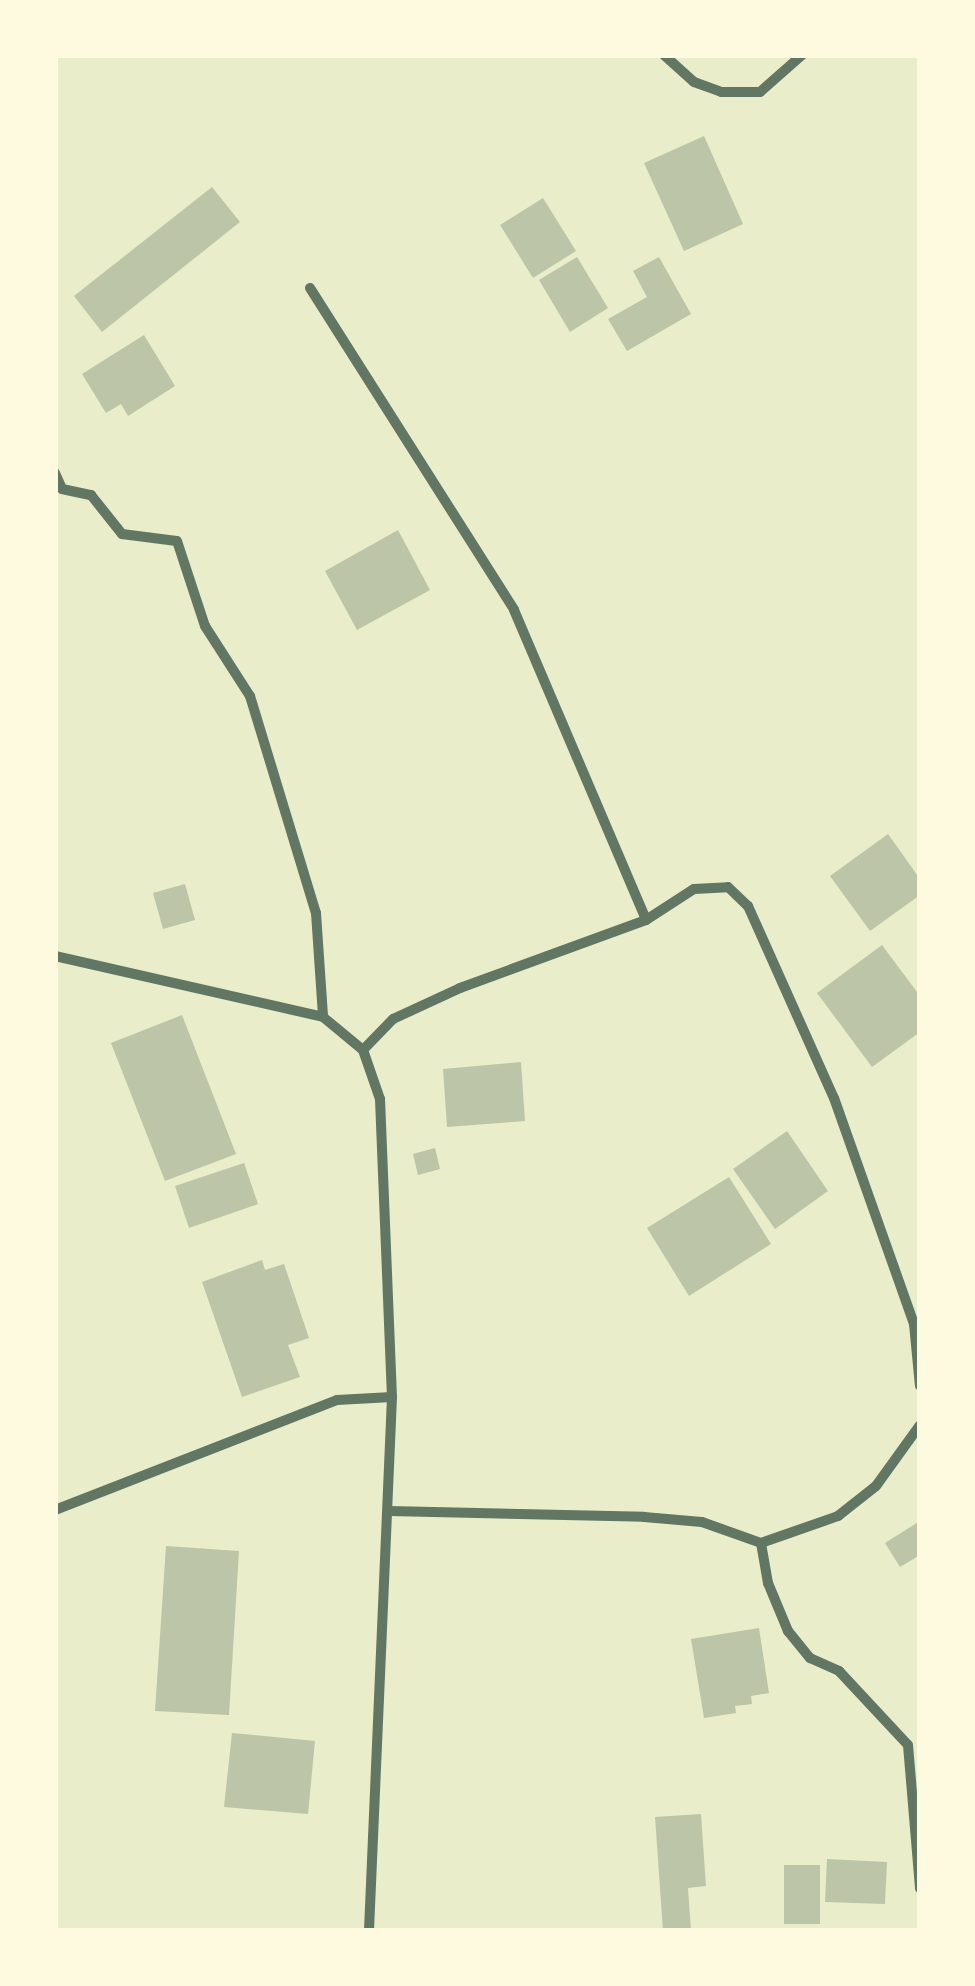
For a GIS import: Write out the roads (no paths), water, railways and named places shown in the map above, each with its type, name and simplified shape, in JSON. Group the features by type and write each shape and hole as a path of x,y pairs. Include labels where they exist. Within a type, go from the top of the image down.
{"street":[{"path":"664,55 694,82 721,92 760,92 802,55"},
{"path":"310,288 514,610 646,920"},
{"path":"55,473 62,489 91,495 122,534 177,541 205,626 250,696 316,912 323,1017"},
{"path":"363,1050 392,1020 460,988 646,920 694,889 728,887 748,906 834,1098 914,1324 920,1386"},
{"path":"55,956 323,1017 363,1050 380,1100 392,1397 369,1931"},
{"path":"55,1510 337,1400 392,1397"},
{"path":"389,1511 702,1522 762,1544 838,1516 876,1486 920,1424"},
{"path":"762,1544 768,1583 788,1632 810,1658 840,1671 908,1745 920,1889"}]}
